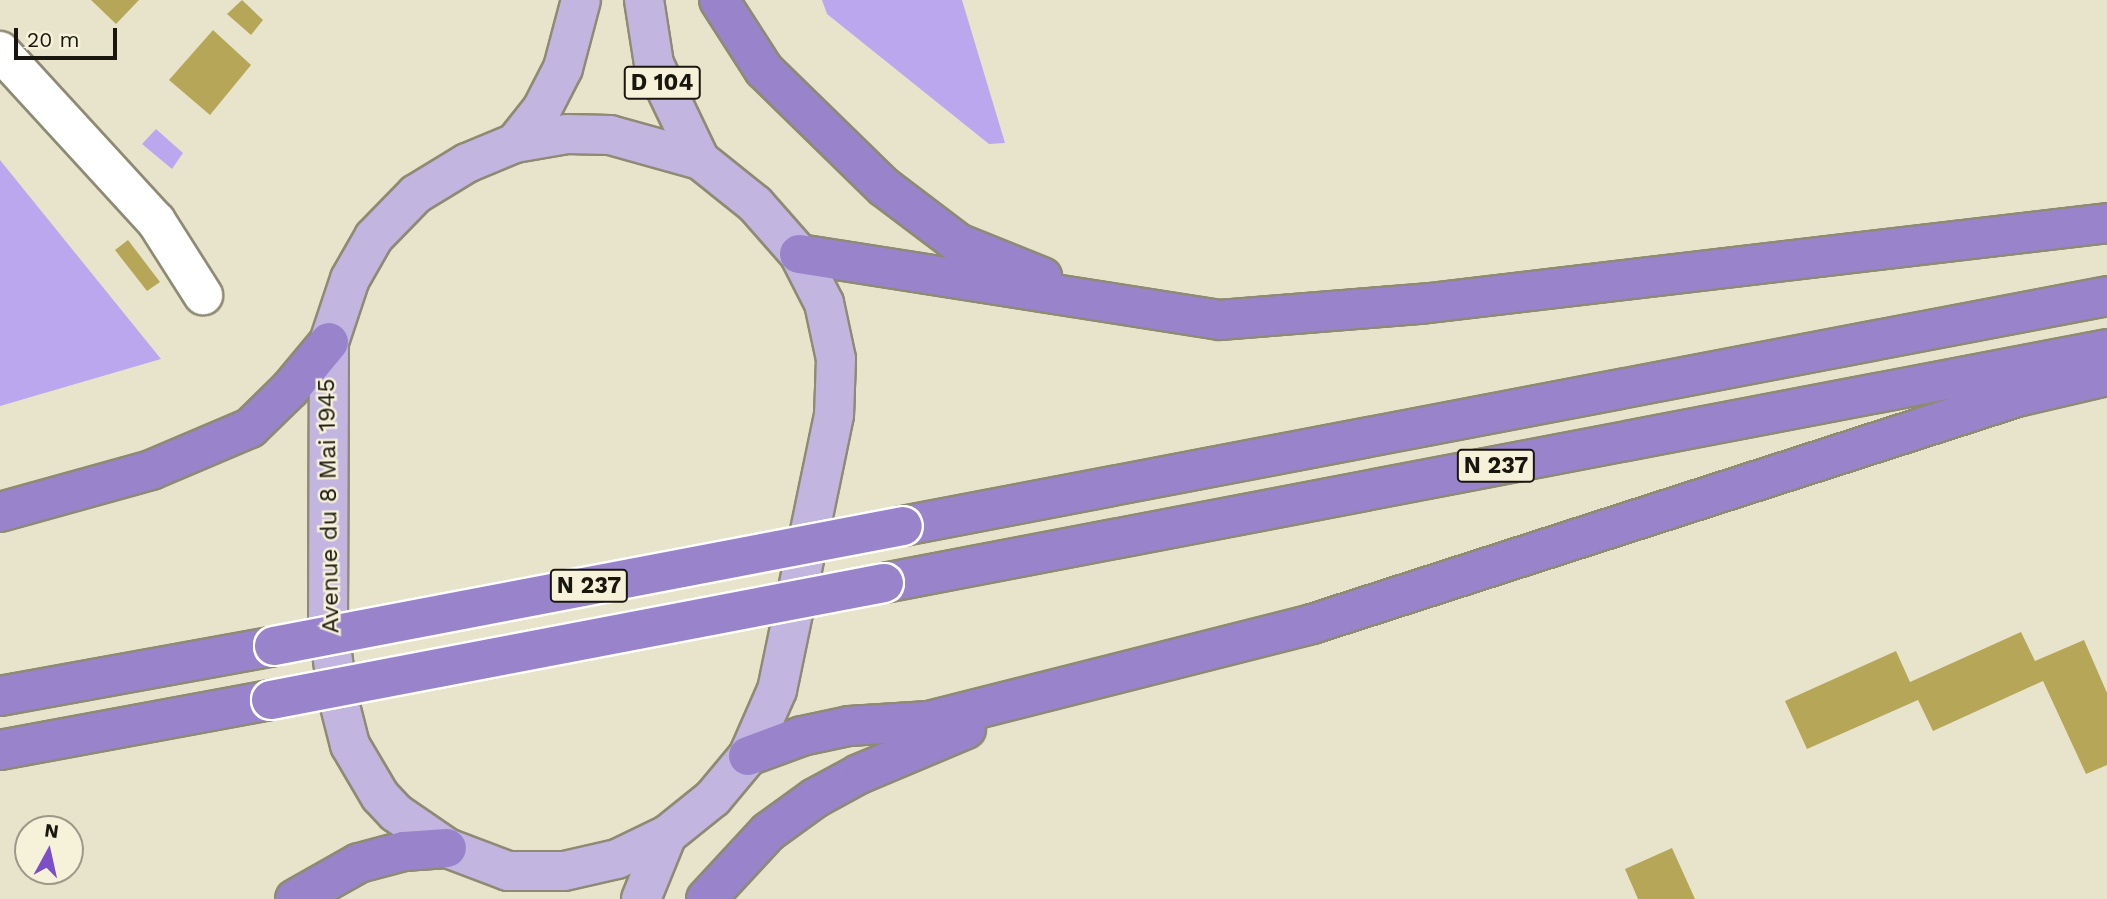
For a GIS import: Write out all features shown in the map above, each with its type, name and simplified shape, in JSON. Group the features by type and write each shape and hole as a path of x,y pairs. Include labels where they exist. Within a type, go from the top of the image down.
{"highway":[{"path":"719,0 764,69 884,187 958,243 1102,301"},
{"path":"800,254 1220,320 1421,304 2107,223"},
{"name":"N 237","path":"0,696 2107,296"},
{"path":"0,512 151,470 250,428 290,389 329,342"},
{"name":"N 237","path":"0,750 2107,349"},
{"path":"748,756 802,736 849,726 929,721 1311,624 2017,397 2107,376"},
{"path":"705,899 768,832 815,798 859,774 1065,688"},
{"path":"295,899 359,863 404,850 447,848"}],"main road":[{"name":"Avenue du 8 Mai 1945","path":"515,143 542,109 563,68 581,0"},
{"name":"Avenue du 8 Mai 1945","path":"644,0 654,64 700,160"},
{"name":"Avenue du 8 Mai 1945","path":"567,134 610,135 700,160 755,204 800,254 824,303 836,359 834,415 777,690 748,756 713,798 667,835 617,859 518,885 420,832 380,796 350,745 338,698 328,623 329,342 350,279 374,237 416,194 467,163 515,143 567,134"},
{"name":"Avenue du 8 Mai 1945","path":"641,899 667,835"}],"street":[{"path":"0,51 156,221 203,295"}],"shaded area":[{"path":"822,0 962,0 1005,143 989,144 827,14"},
{"path":"156,129 183,153 172,169 142,144"},
{"path":"0,160 161,359 0,406"}],"building":[{"path":"91,0 139,0 116,24"},
{"path":"242,0 263,20 251,35 227,14"},
{"path":"213,30 251,65 210,115 169,80"},
{"path":"128,240 160,282 147,291 115,250"},
{"path":"2021,632 2035,661 2084,640 2107,693 2107,765 2086,774 2043,681 1933,731 1918,700 1807,749 1785,701 1896,651 1910,682"},
{"path":"1672,848 1695,899 1638,899 1625,869"}]}
